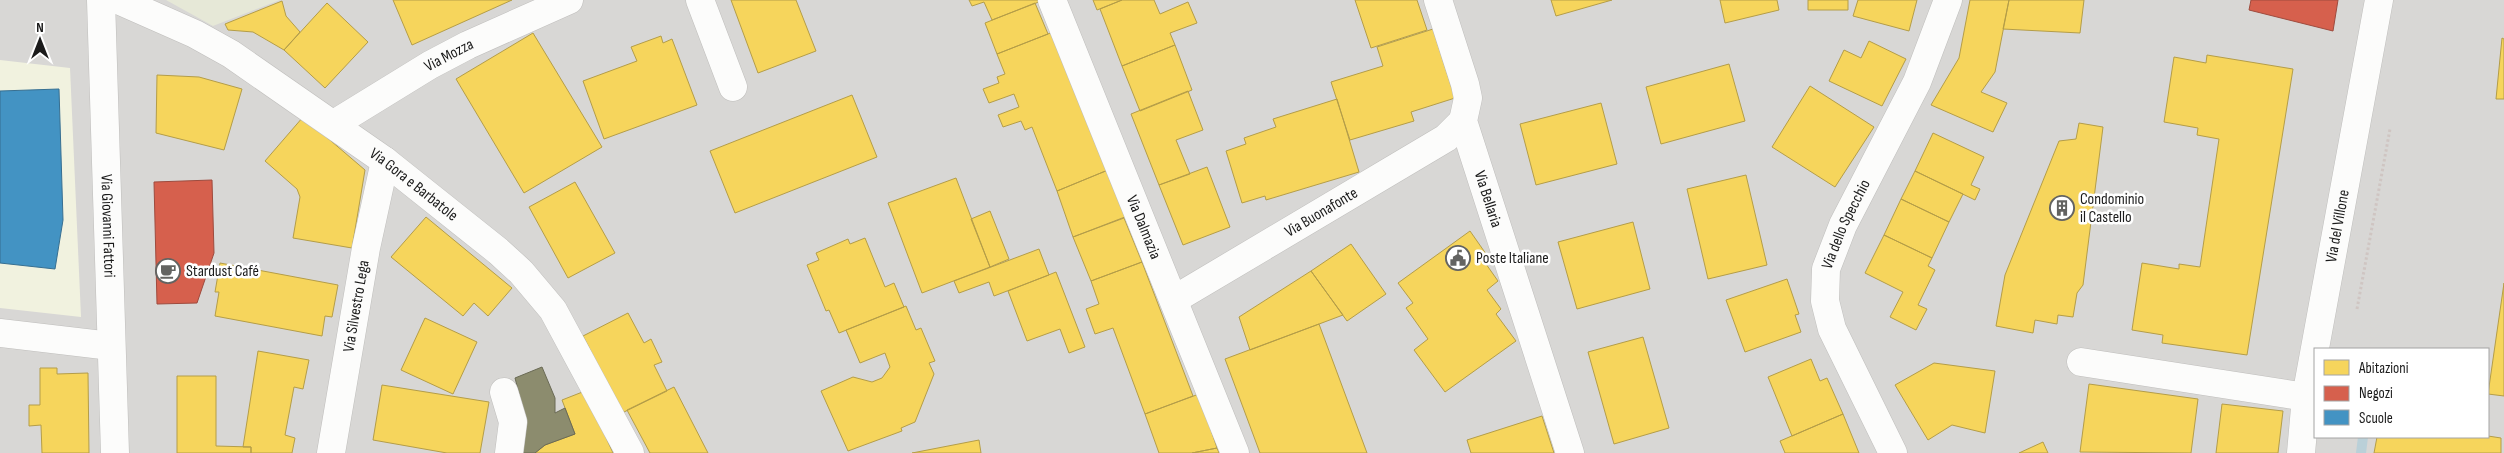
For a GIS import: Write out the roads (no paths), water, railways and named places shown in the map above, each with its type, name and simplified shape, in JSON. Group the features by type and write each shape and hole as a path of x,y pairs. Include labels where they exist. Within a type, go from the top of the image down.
{"street":[{"name":"Via Giovanni Fattori","path":"101,0 115,453"},
{"name":"Via Gora e Barbatole","path":"118,0 216,45 334,124 385,161 498,252 554,310 630,453"},
{"name":"Via Mozza","path":"334,124 460,49 569,0"},
{"path":"700,0 733,87"},
{"name":"Via Dalmazia","path":"1052,0 1175,299 1235,453"},
{"name":"Via Bellaria","path":"1438,0 1466,84 1468,98 1463,121 1570,453"},
{"name":"Via dello Specchio","path":"1893,453 1832,329 1825,300 1826,269 1843,225 1917,82 1948,0"},
{"name":"Via del Villone","path":"2315,348 2379,0"},
{"name":"Via Buonafonte","path":"1175,299 1446,138 1463,121"},
{"name":"Via Silvestro Lega","path":"330,453 366,248 385,161"},
{"path":"0,333 111,346"},
{"name":"Via del Villone","path":"2300,453 2306,397 2314,353"},
{"path":"2081,362 2306,397"},
{"path":"504,392 513,422 509,453"}],"waterway":[{"path":"2361,453 2363,438"}],"place":[{"name":"Condominio il Castello","path":"2062,208"},
{"name":"Poste Italiane","path":"1458,258"},
{"name":"Stardust Café","path":"168,271"}]}
